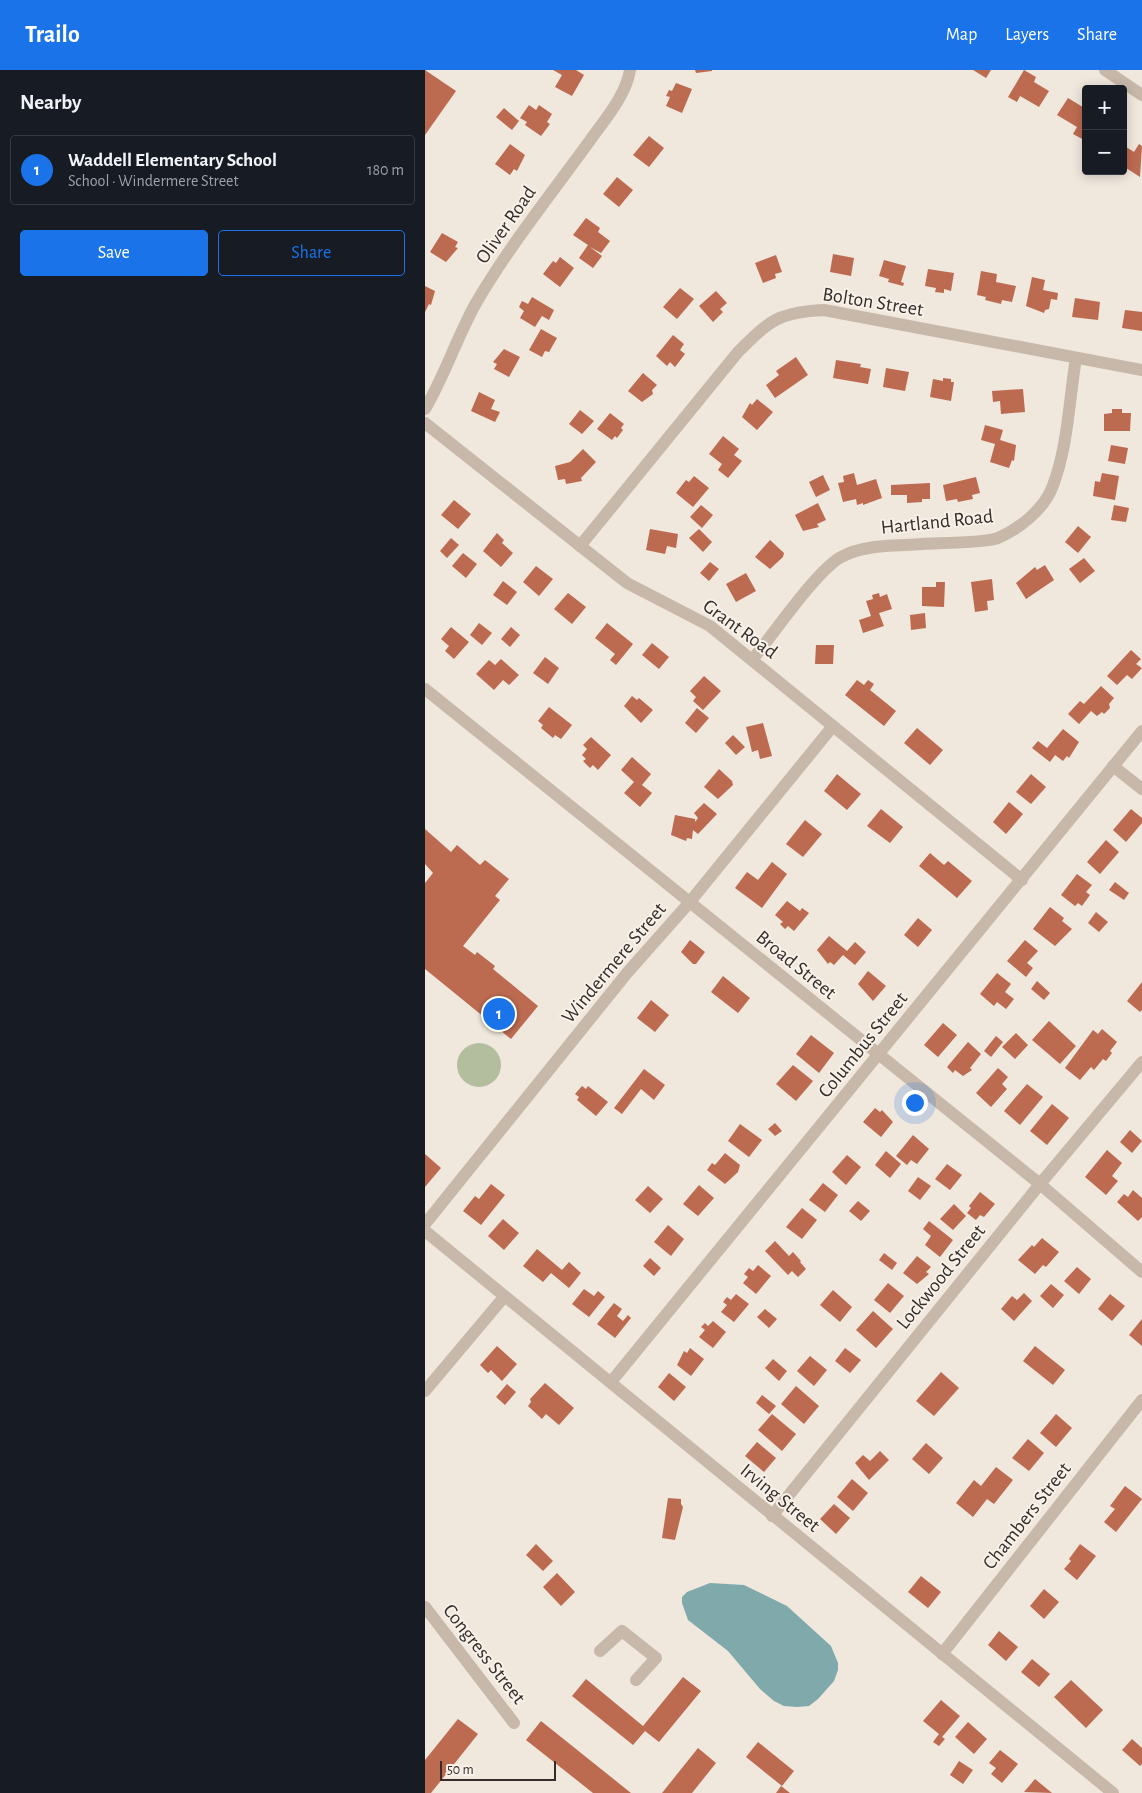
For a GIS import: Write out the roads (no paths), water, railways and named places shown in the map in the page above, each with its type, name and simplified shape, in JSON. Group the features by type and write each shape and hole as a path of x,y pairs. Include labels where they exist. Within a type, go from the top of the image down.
{"street":[{"name":"Oliver Road","path":"425,409 475,306 490,280 519,236 612,110 629,81 630,70"},
{"path":"1105,70 1142,94"},
{"name":"Bolton Street","path":"580,546 738,352 765,325 781,316 800,311 824,310 1142,370"},
{"name":"Hartland Road","path":"752,660 819,577 840,558 859,550 877,547 996,539 1026,520 1047,496 1060,462 1076,358"},
{"name":"Grant Road","path":"425,423 627,583 709,626 1023,880"},
{"name":"Broad Street","path":"425,689 1040,1184 1142,1272"},
{"name":"Windermere Street","path":"425,1224 627,973 689,903 833,726"},
{"name":"Columbus Street","path":"611,1382 1023,880 1142,731"},
{"path":"1113,766 1142,789"},
{"name":"Lockwood Street","path":"772,1516 1040,1184 1142,1062"},
{"name":"Irving Street","path":"425,1231 1113,1793"},
{"path":"425,1391 504,1297"},
{"name":"Chambers Street","path":"942,1654 1142,1400"},
{"name":"Congress Street","path":"425,1607 514,1723"},
{"path":"600,1651 621,1631 656,1658 636,1680"}],"water":[{"path":"710,1583 744,1585 787,1606 831,1646 838,1663 838,1670 834,1681 818,1699 809,1706 797,1707 784,1706 774,1701 760,1689 728,1651 688,1620 682,1603 682,1597 687,1592"}],"place":[{"name":"Waddell Elementary School","path":"499,1014"}]}
